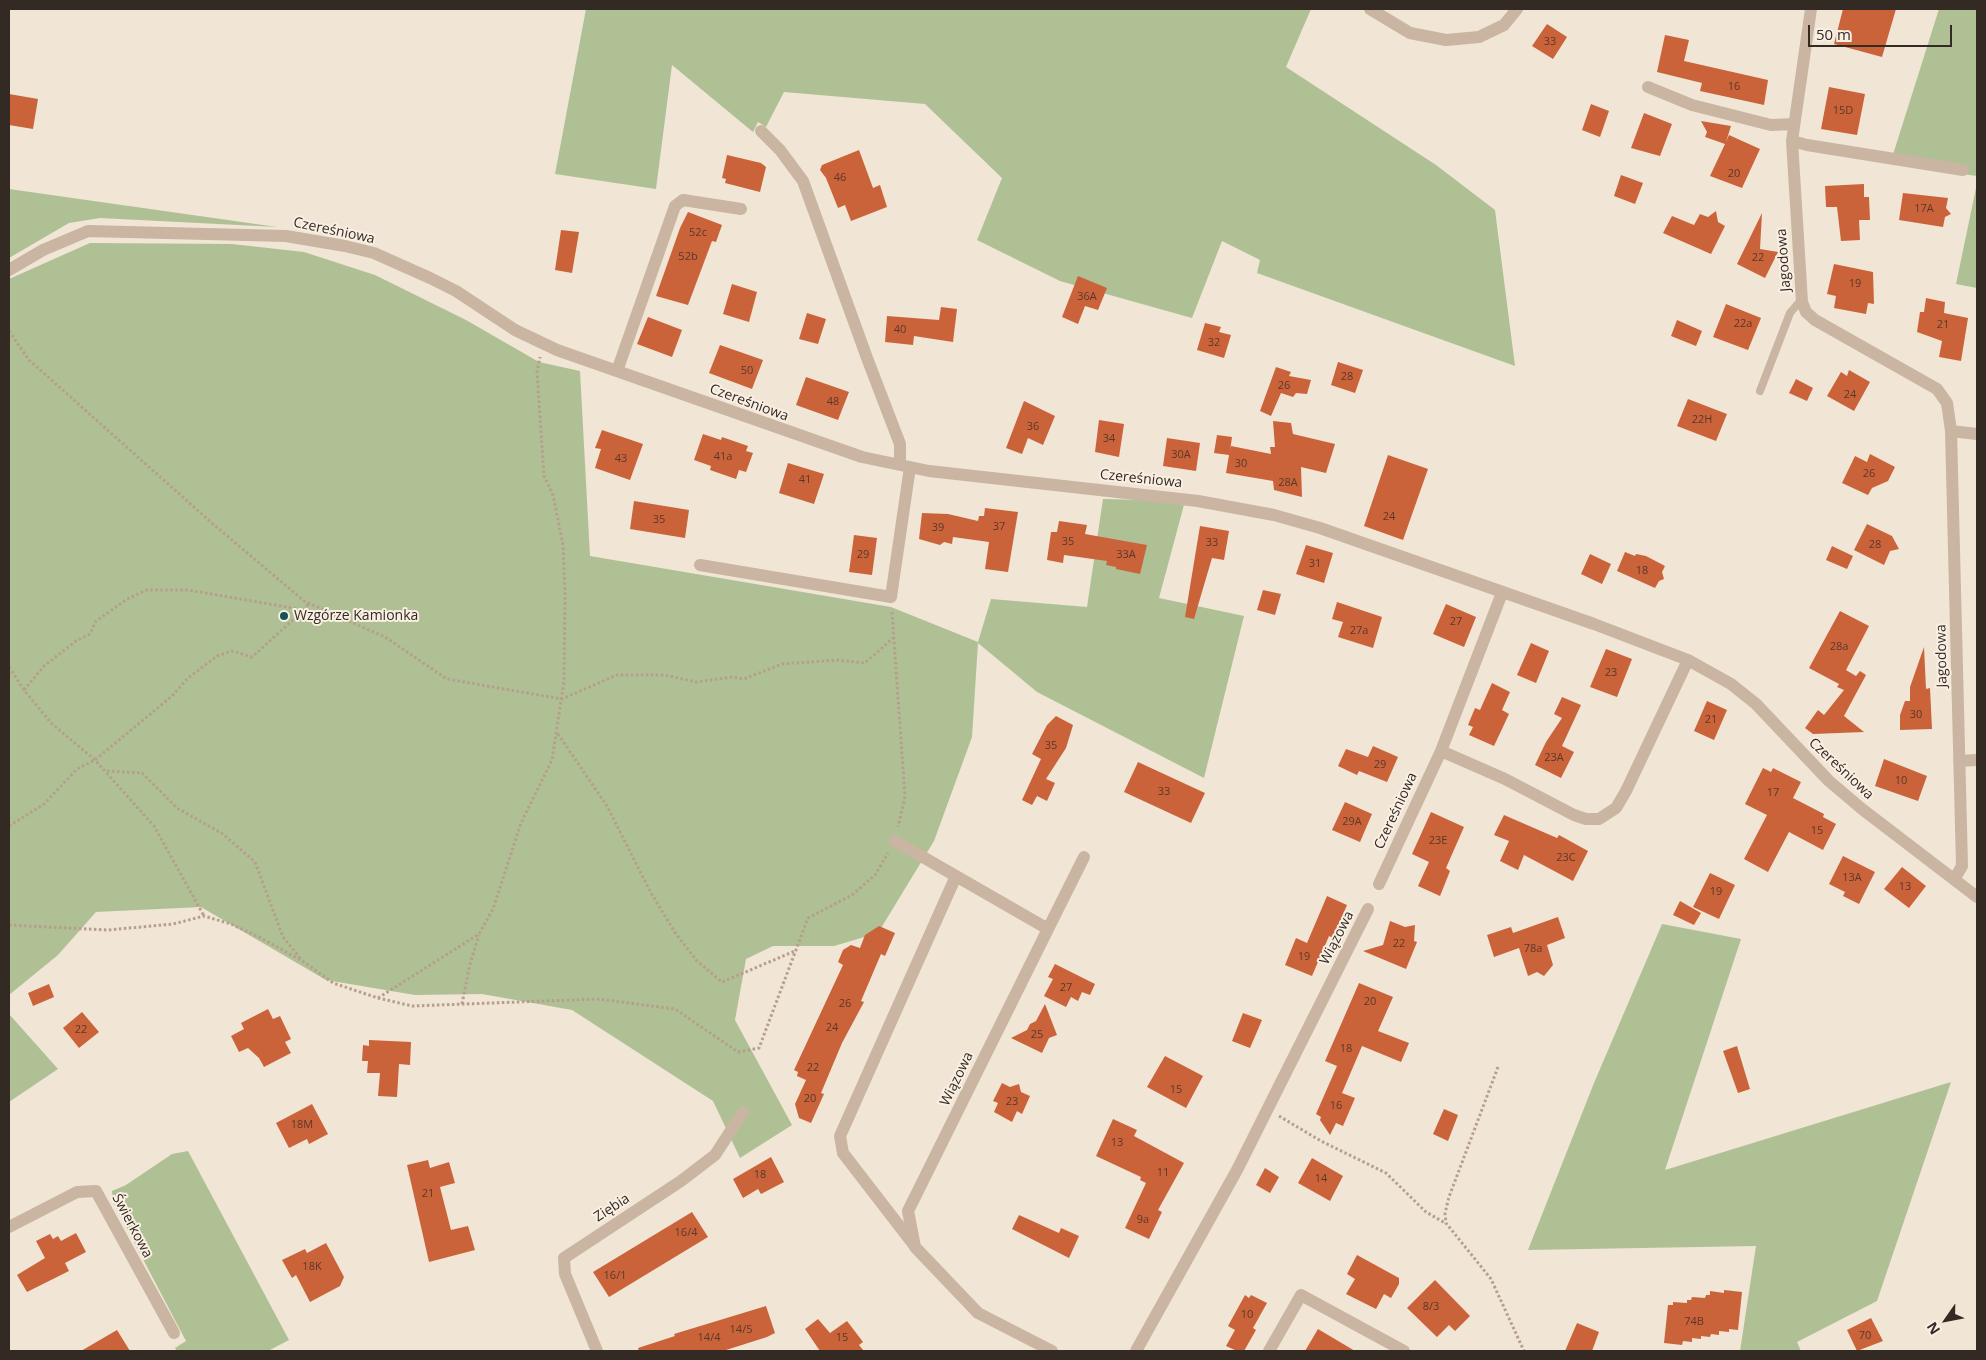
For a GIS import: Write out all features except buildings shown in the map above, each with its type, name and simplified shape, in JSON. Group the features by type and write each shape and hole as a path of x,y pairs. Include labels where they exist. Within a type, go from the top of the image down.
{"street":[{"path":"1370,9 1410,33 1446,40 1479,37 1504,25 1517,9"},
{"name":"Jagodowa","path":"1811,9 1792,141 1802,300 1806,312 1815,320 1937,389 1947,403 1951,431 1962,866 1955,878"},
{"path":"1648,87 1692,105 1771,124 1794,124"},
{"path":"700,565 891,597 905,466 900,444 866,358 803,181 780,150 761,131"},
{"path":"1792,141 1963,170"},
{"path":"617,371 675,206 683,200 741,209"},
{"name":"Czereśniowa","path":"9,270 43,250 88,231 286,236 345,246 396,262 456,291 515,330 543,343 814,442 862,457 905,466 1198,500 1274,515 1394,552 1688,660 1731,684 1750,699 1829,781 1862,809 1955,878 1977,897"},
{"path":"1951,431 1977,434"},
{"name":"Czereśniowa","path":"1379,884 1441,751 1502,593"},
{"path":"1441,751 1505,779 1574,815 1586,819 1599,819 1616,808 1626,791 1688,660"},
{"path":"1959,760 1977,760"},
{"path":"895,841 1048,929"},
{"name":"Wiązowa","path":"915,1248 908,1211 1084,857"},
{"path":"956,876 840,1136 843,1154 915,1248 978,1313 1052,1351"},
{"name":"Wiązowa","path":"1136,1351 1237,1170 1368,909"},
{"name":"Ziębia","path":"597,1351 565,1274 564,1258 681,1181 715,1155 743,1112"},
{"name":"Świerkowa","path":"9,1227 76,1192 96,1191 174,1333"},
{"path":"1269,1351 1301,1295 1404,1351"}],"lane":[{"path":"1760,392 1790,313 1802,300"}],"path":[{"path":"9,331 29,360 213,524 309,603 385,637 447,679 562,698 617,675 666,675 696,682 732,677 744,679 782,664 837,660 865,662 894,638"},
{"path":"462,1004 470,964 479,934 492,909 521,823 552,760 558,734 564,681 566,594 563,545 553,495 544,476 537,372 543,343"},
{"path":"24,690 44,666 76,641 90,634 96,621 129,598 147,590 188,590 304,610"},
{"path":"9,925 108,930 173,924 204,916 231,924 261,938 304,962 333,983 378,998 412,1006 598,999 675,1009 738,1052 759,1048 808,918 852,895 875,875 895,841 905,797 891,597"},
{"path":"9,826 44,804 77,768 95,760 172,696 188,678 217,656 232,651 252,657 304,610 309,603"},
{"path":"9,667 24,690 51,723 95,760 154,826 204,916"},
{"path":"558,734 607,806 651,893 676,934 697,961 722,982 796,951"},
{"path":"106,771 142,773 177,808 223,834 254,862 283,937 304,962"},
{"path":"378,998 479,934"},
{"path":"1446,1223 1445,1213 1449,1197 1498,1067"},
{"path":"1268,1110 1322,1141 1386,1173 1426,1212 1446,1223 1491,1279 1524,1351"}],"green space":[{"path":"586,9 1311,9 1286,67 1436,165 1495,210 1515,366 1257,273 1260,260 1222,241 1192,318 1060,281 977,240 1002,178 925,104 784,92 766,127 758,122 753,132 672,65 656,189 555,174"},
{"path":"1939,9 1977,9 1977,176 1890,164"},
{"path":"1977,183 1977,288 1956,284"},
{"path":"9,189 277,227 100,218 69,223 9,258"},
{"path":"90,243 232,244 304,252 375,275 466,320 539,362 580,371 590,556 891,607 978,642 991,599 1087,607 1103,499 1185,501 1159,598 1244,616 1204,778 1037,692 978,643 972,737 934,841 878,933 834,946 773,946 746,959 735,1020 792,1125 740,1158 713,1101 572,1010 482,994 415,995 326,980 201,907 96,912 58,955 9,995 9,279"},
{"path":"1662,924 1741,939 1665,1170 1951,1082 1877,1301 1797,1342 1801,1351 1740,1351 1756,1246 1528,1250 1594,1083"},
{"path":"9,1014 58,1069 9,1102"},
{"path":"188,1151 289,1340 268,1351 177,1351 175,1348 186,1341 113,1202 112,1191 126,1185 172,1154"}],"place":[{"name":"Wzgórze Kamionka","path":"284,616"}]}
